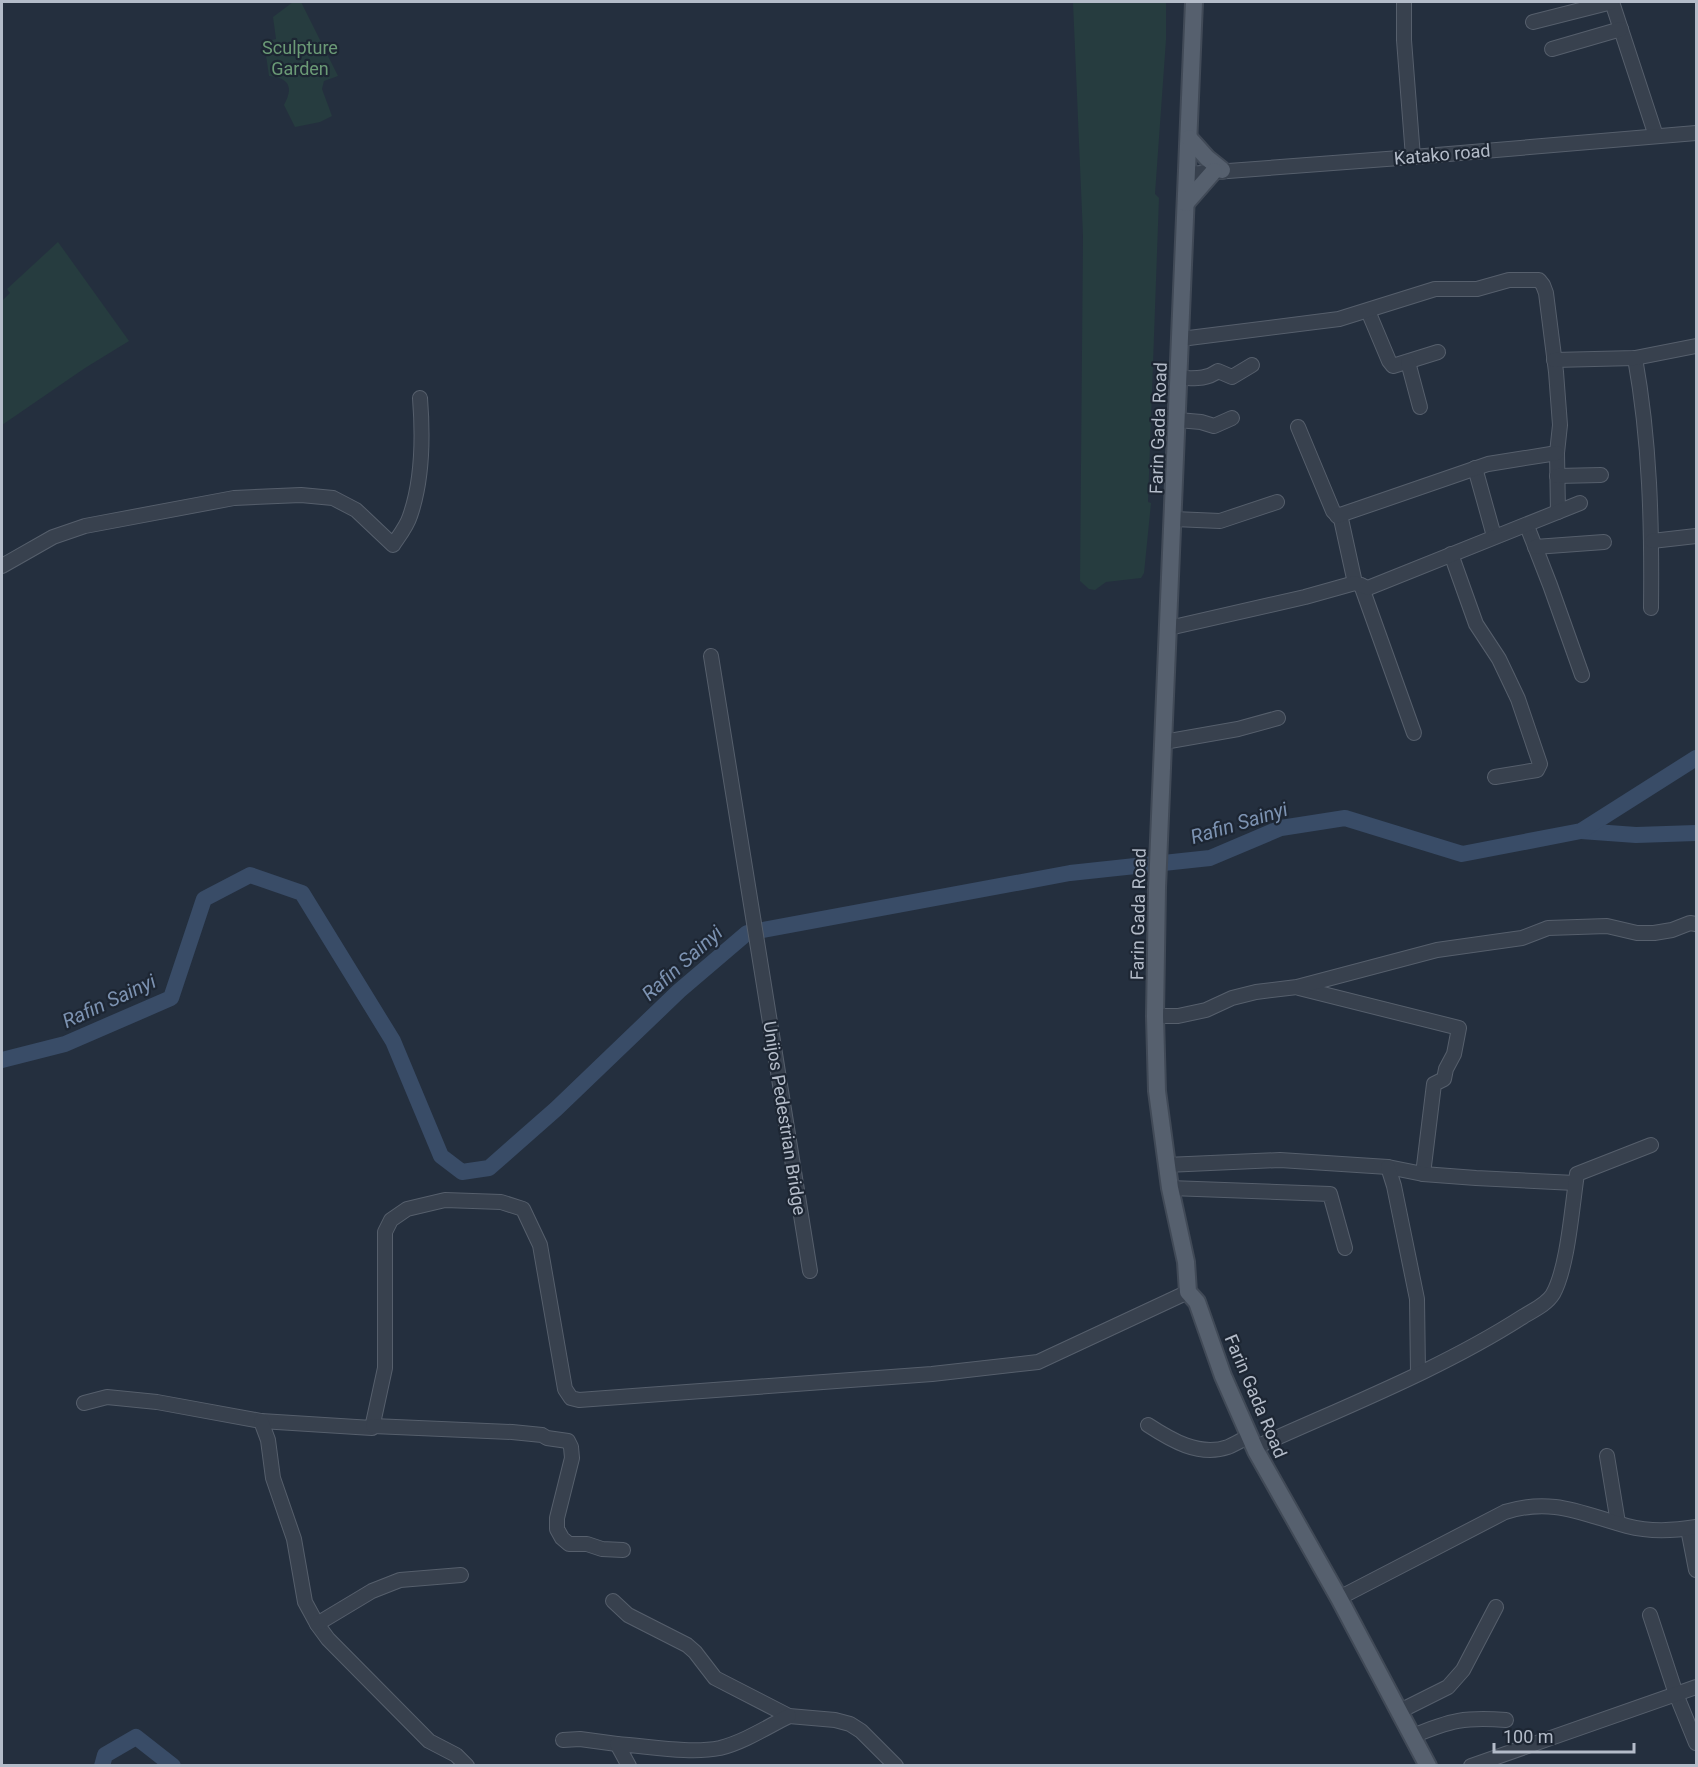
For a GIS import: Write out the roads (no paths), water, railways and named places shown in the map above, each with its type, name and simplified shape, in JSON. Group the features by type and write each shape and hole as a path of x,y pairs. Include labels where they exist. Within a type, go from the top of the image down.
{"main road":[{"name":"Farin Gada Road","path":"1194,2 1157,888 1155,1016 1157,1091 1166,1165 1186,1262 1188,1292 1197,1302 1223,1376 1252,1442 1339,1598 1428,1766"},
{"path":"1186,203 1218,171 1189,138"}],"street":[{"path":"1404,2 1404,40 1413,157"},
{"path":"1533,22 1612,2 1656,136"},
{"path":"1552,49 1621,29"},
{"name":"Katako road","path":"1188,174 1696,133"},
{"path":"1181,339 1339,319 1435,289 1477,289 1509,280 1539,280 1546,293 1560,425 1557,453 1558,512"},
{"path":"1368,311 1393,366 1438,352"},
{"path":"1554,360 1635,358 1696,346"},
{"path":"1635,358 1642,399 1652,541 1651,608"},
{"path":"1408,362 1420,407"},
{"path":"1179,378 1204,378 1218,371 1232,377 1252,365"},
{"path":"2,566 52,537 85,526 234,498 301,495 333,498 356,510 393,545 410,517 420,474 422,418 420,398"},
{"path":"1178,420 1201,422 1214,426 1232,418"},
{"path":"1298,427 1333,511 1341,519 1358,584 1414,733"},
{"path":"1337,516 1488,464 1557,453"},
{"path":"1475,468 1494,536"},
{"path":"1557,476 1601,475"},
{"path":"1174,519 1220,521 1277,502"},
{"path":"1169,628 1358,584 1368,588 1580,503"},
{"path":"1527,526 1582,675"},
{"path":"1652,541 1696,536"},
{"path":"1535,547 1604,542"},
{"path":"1451,554 1476,624 1499,659 1518,699 1540,764 1537,770 1495,777"},
{"name":"Unijos Pedestrian Bridge","path":"711,656 810,1271"},
{"path":"1164,742 1238,729 1278,718"},
{"path":"1155,1016 1178,1016 1206,1010 1232,998 1256,992 1297,987 1437,950 1522,938 1548,928 1607,926 1637,933 1654,933 1696,924"},
{"path":"1297,987 1459,1028 1454,1054 1444,1079 1434,1084 1423,1174"},
{"path":"1148,1425 1169,1439 1200,1450 1226,1448 1252,1442 1418,1373 1495,1335 1549,1300 1558,1282 1563,1264 1577,1174 1651,1144"},
{"path":"1166,1165 1280,1160 1388,1167 1423,1174 1575,1183"},
{"path":"1388,1167 1417,1299 1418,1373"},
{"path":"1170,1188 1330,1194 1345,1248"},
{"path":"373,1426 386,1368 385,1233 391,1220 407,1209 445,1200 501,1203 523,1209 540,1245 565,1389 571,1398 579,1400 932,1374 1038,1362 1188,1292"},
{"path":"84,1403 107,1397 157,1402 261,1421 372,1428 373,1426 512,1432 568,1441 572,1458 557,1518 562,1538 569,1544 587,1544 602,1549 623,1550"},
{"path":"261,1421 268,1440 273,1478 294,1539 305,1602 317,1624 328,1639 429,1741 456,1755 467,1766"},
{"path":"1607,1456 1618,1523"},
{"path":"1339,1598 1505,1512 1525,1506 1562,1507 1618,1523 1655,1530 1692,1528 1696,1570"},
{"path":"317,1624 372,1591 400,1580 461,1575"},
{"path":"613,1601 628,1615 687,1645 715,1678 789,1716 836,1720 850,1724 861,1731 890,1764"},
{"path":"1400,1711 1448,1687 1463,1670 1496,1607"},
{"path":"1650,1615 1676,1694 1696,1743"},
{"path":"1470,1766 1696,1687"},
{"path":"563,1740 580,1739 696,1750 722,1747 736,1742 789,1716"},
{"path":"1413,1736 1448,1722 1475,1718 1506,1720"},
{"path":"617,1744 629,1766"}],"waterway":[{"name":"Rafin Sainyi","path":"2,1060 65,1044 171,998 204,899 250,875 302,893 393,1041 441,1156 462,1172 489,1168 556,1109 679,991 747,933 1070,873 1210,858 1281,828 1345,818 1462,854 1581,831 1696,758"},
{"path":"1581,831 1636,835 1696,833"},
{"path":"102,1766 105,1755 136,1737 173,1766"}],"park label":[{"name":"Sculpture Garden","path":"300,57"}]}
